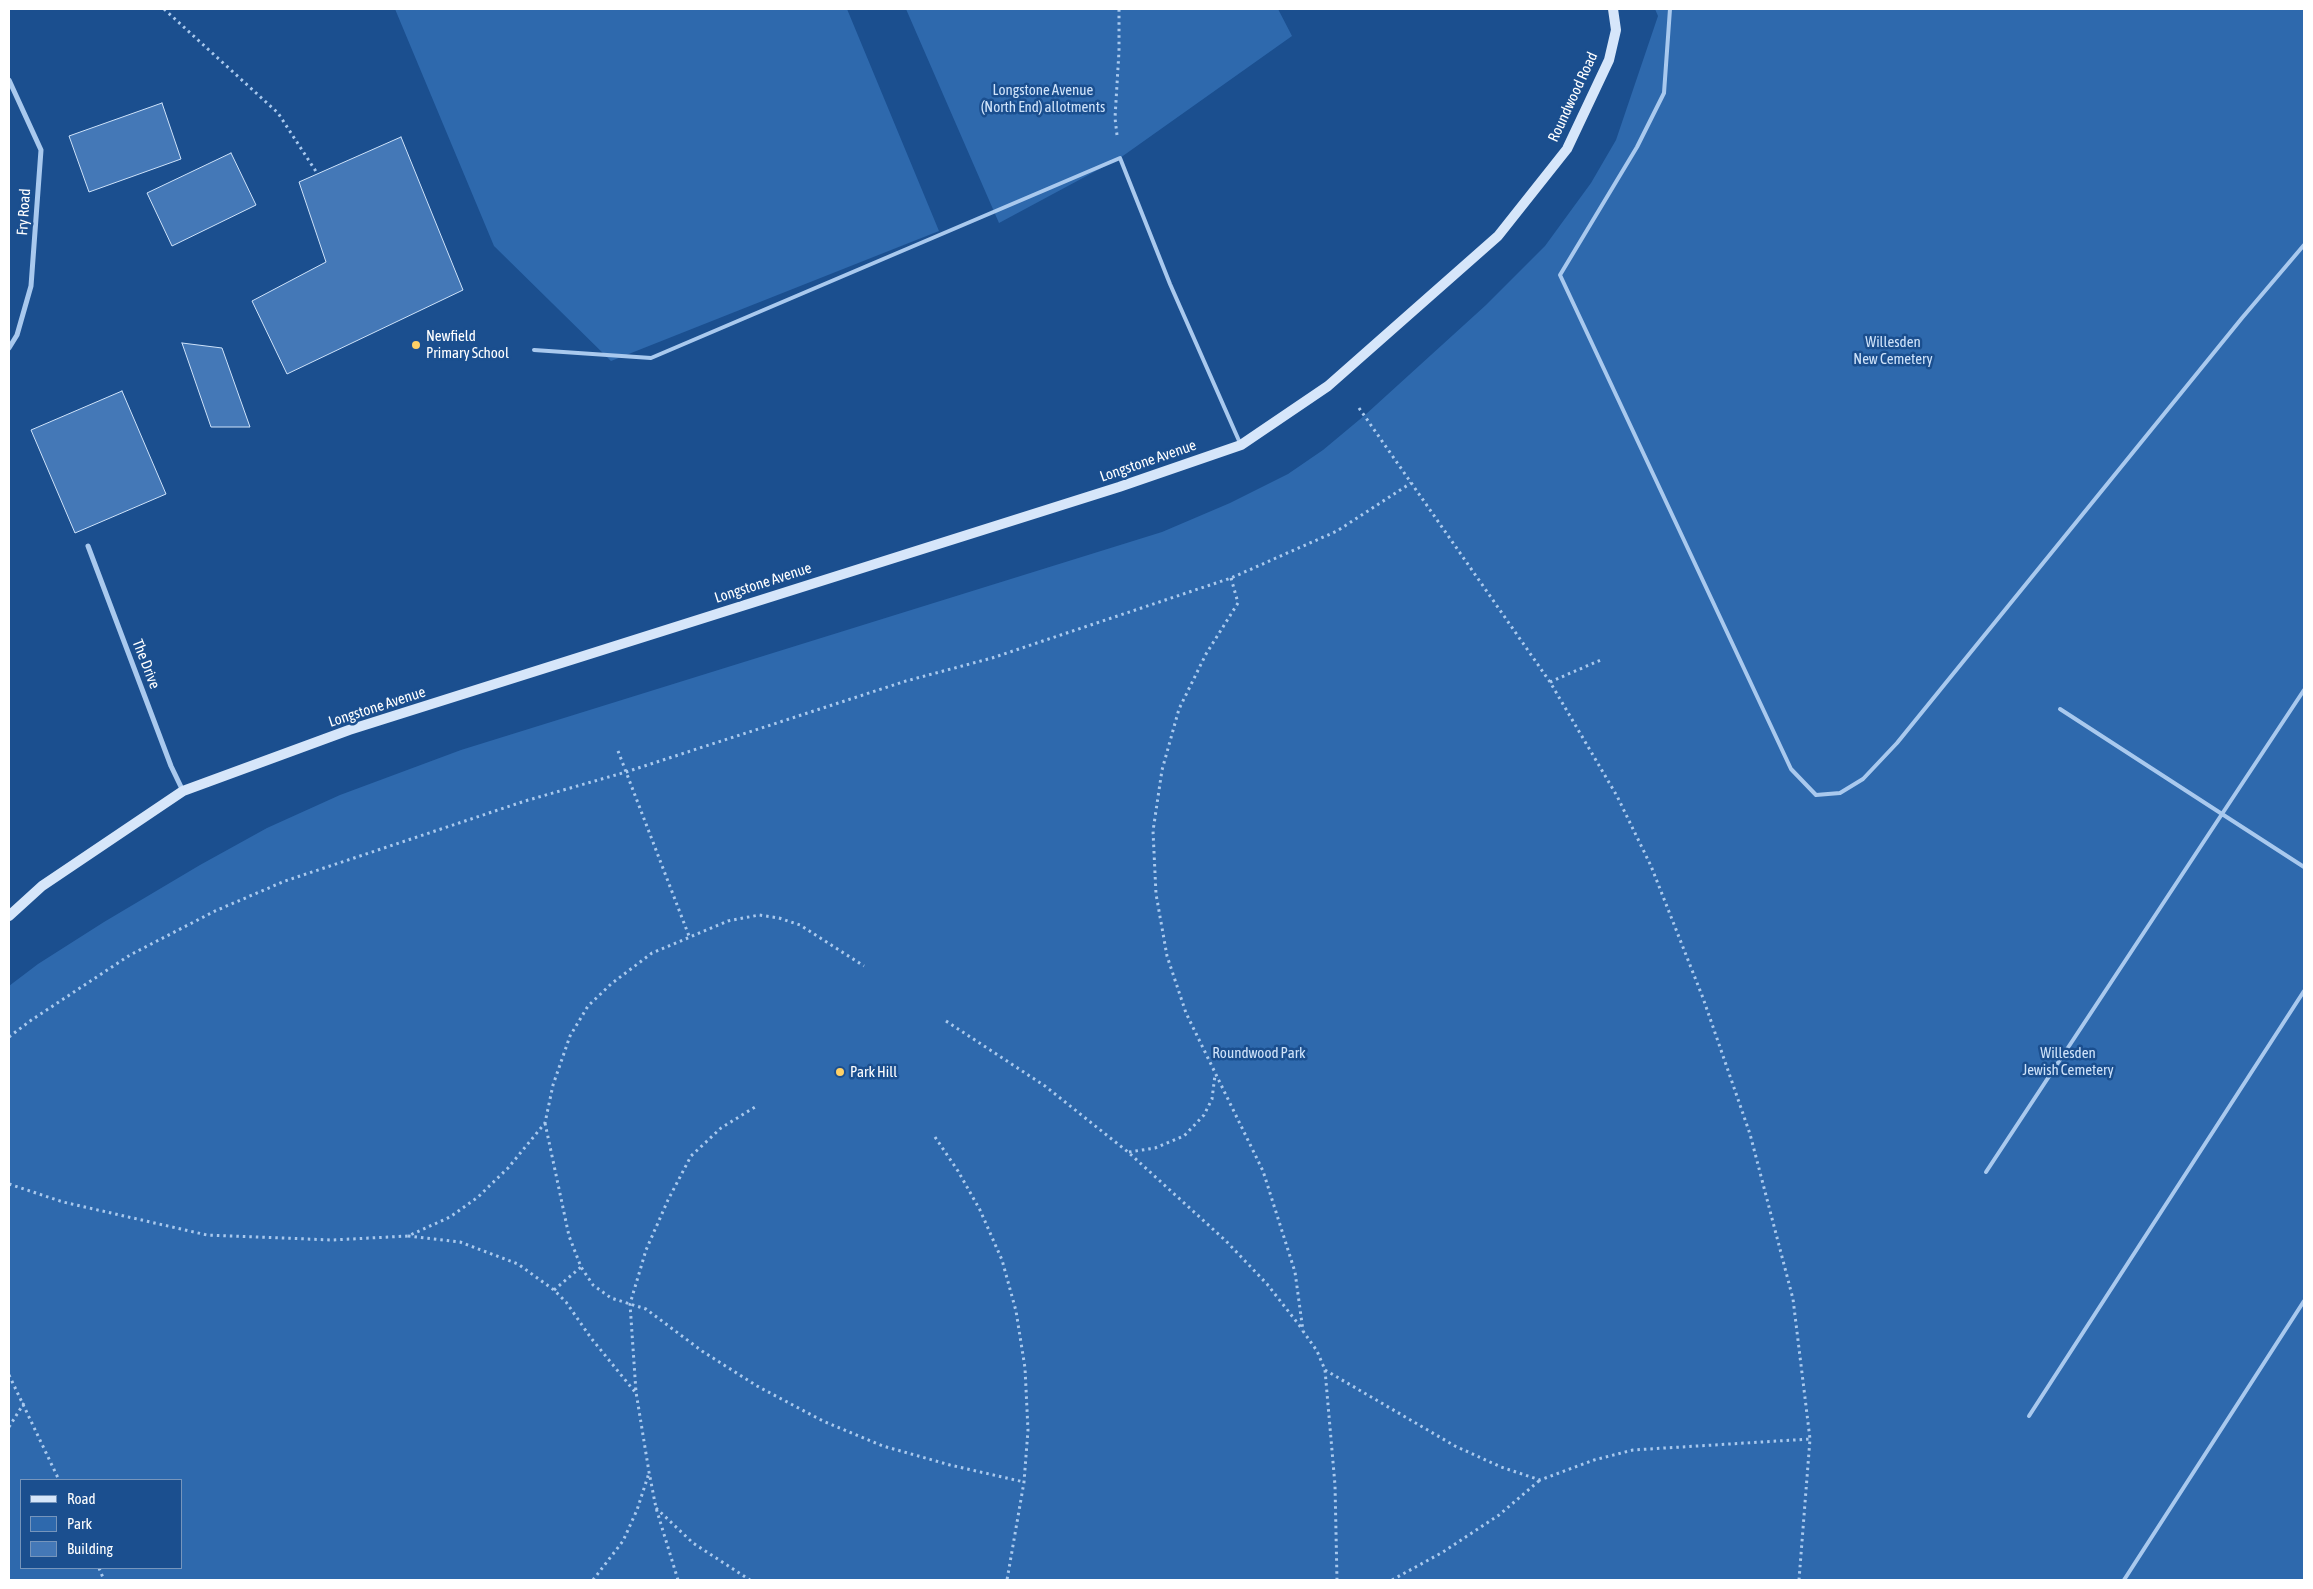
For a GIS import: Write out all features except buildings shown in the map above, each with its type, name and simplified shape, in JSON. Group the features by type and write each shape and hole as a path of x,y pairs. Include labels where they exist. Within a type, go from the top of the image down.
{"street":[{"name":"Roundwood Road","path":"1498,236 1567,149 1609,60 1616,30 1613,9"},
{"name":"Fry Road","path":"9,80 42,150 31,286 17,335 9,348"},
{"name":"Longstone Avenue","path":"9,916 42,886 183,791 350,730 1119,487 1241,445 1328,386 1498,236"},
{"name":"The Drive","path":"88,546 171,766 183,791"}],"lane":[{"path":"1670,9 1664,93 1637,147 1560,275 1791,769 1816,795 1840,793 1863,779 1898,743 2304,244"},
{"path":"534,350 651,358 1120,158 1170,284 1241,445"},
{"path":"1986,1172 2304,690"},
{"path":"2060,708 2304,867"},
{"path":"2029,1416 2304,991"},
{"path":"2124,1580 2304,1301"}],"path":[{"path":"164,9 278,113 317,174"},
{"path":"1119,9 1116,118 1120,158"},
{"path":"1359,408 1550,682 1617,796 1651,866 1703,998 1744,1116 1777,1232 1793,1299 1810,1439 1799,1580"},
{"path":"9,1037 130,955 215,910 285,881 525,801 626,772 906,680 992,658 1231,578 1337,531 1411,483"},
{"path":"1231,578 1238,603 1206,654 1179,709 1162,770 1153,831 1156,894 1167,956 1186,1013 1263,1170 1295,1272 1303,1331"},
{"path":"1550,682 1603,660"},
{"path":"618,751 689,936"},
{"path":"864,966 800,925 779,918 759,915 728,921 652,952 610,984 588,1006 570,1036 553,1085 545,1123 569,1236 581,1267 593,1285 611,1298 646,1310 702,1351 757,1386 823,1421 883,1446 950,1465 1024,1482"},
{"path":"946,1021 1045,1086 1128,1152 1233,1248 1267,1284 1303,1331 1325,1370 1335,1485 1337,1580"},
{"path":"1128,1152 1155,1148 1184,1136 1204,1115 1212,1099 1215,1074"},
{"path":"678,1580 656,1508 649,1472 636,1392 630,1304 646,1250 668,1200 691,1156 721,1128 755,1107"},
{"path":"408,1236 450,1217 478,1197 508,1168 545,1123"},
{"path":"935,1137 958,1171 980,1210 1002,1260 1016,1311 1025,1368 1028,1430 1024,1482 1006,1580"},
{"path":"9,1184 63,1202 207,1236 332,1240 408,1236 460,1242 518,1264 554,1290 566,1302 591,1338 636,1392"},
{"path":"554,1290 581,1267"},
{"path":"1325,1370 1456,1446 1501,1467 1540,1480"},
{"path":"9,1375 59,1479"},
{"path":"9,1427 24,1404"},
{"path":"1392,1580 1443,1552 1491,1520 1540,1480 1594,1460 1633,1450 1810,1439"},
{"path":"593,1580 623,1541 637,1510 649,1472"},
{"path":"656,1508 693,1543 750,1580"}],"green space":[{"path":"395,9 847,9 939,231 611,361 494,246"},
{"name":"Longstone Avenue (North End) allotments","path":"906,9 1278,9 1292,36 1120,158 999,223"},
{"name":"Roundwood Park","path":"1655,9 2304,9 2304,1580 9,1580 9,986 38,964 104,922 200,865 267,828 340,795 461,750 1162,532 1230,503 1288,474 1323,450 1365,415 1486,305 1545,246 1591,183 1616,140 1658,16"}],"place":[{"name":"Newfield Primary School","path":"416,345"},
{"name":"Park Hill","path":"840,1072"}],"park label":[{"name":"Willesden New Cemetery","path":"1893,350"},
{"name":"Willesden Jewish Cemetery","path":"2068,1062"}]}
